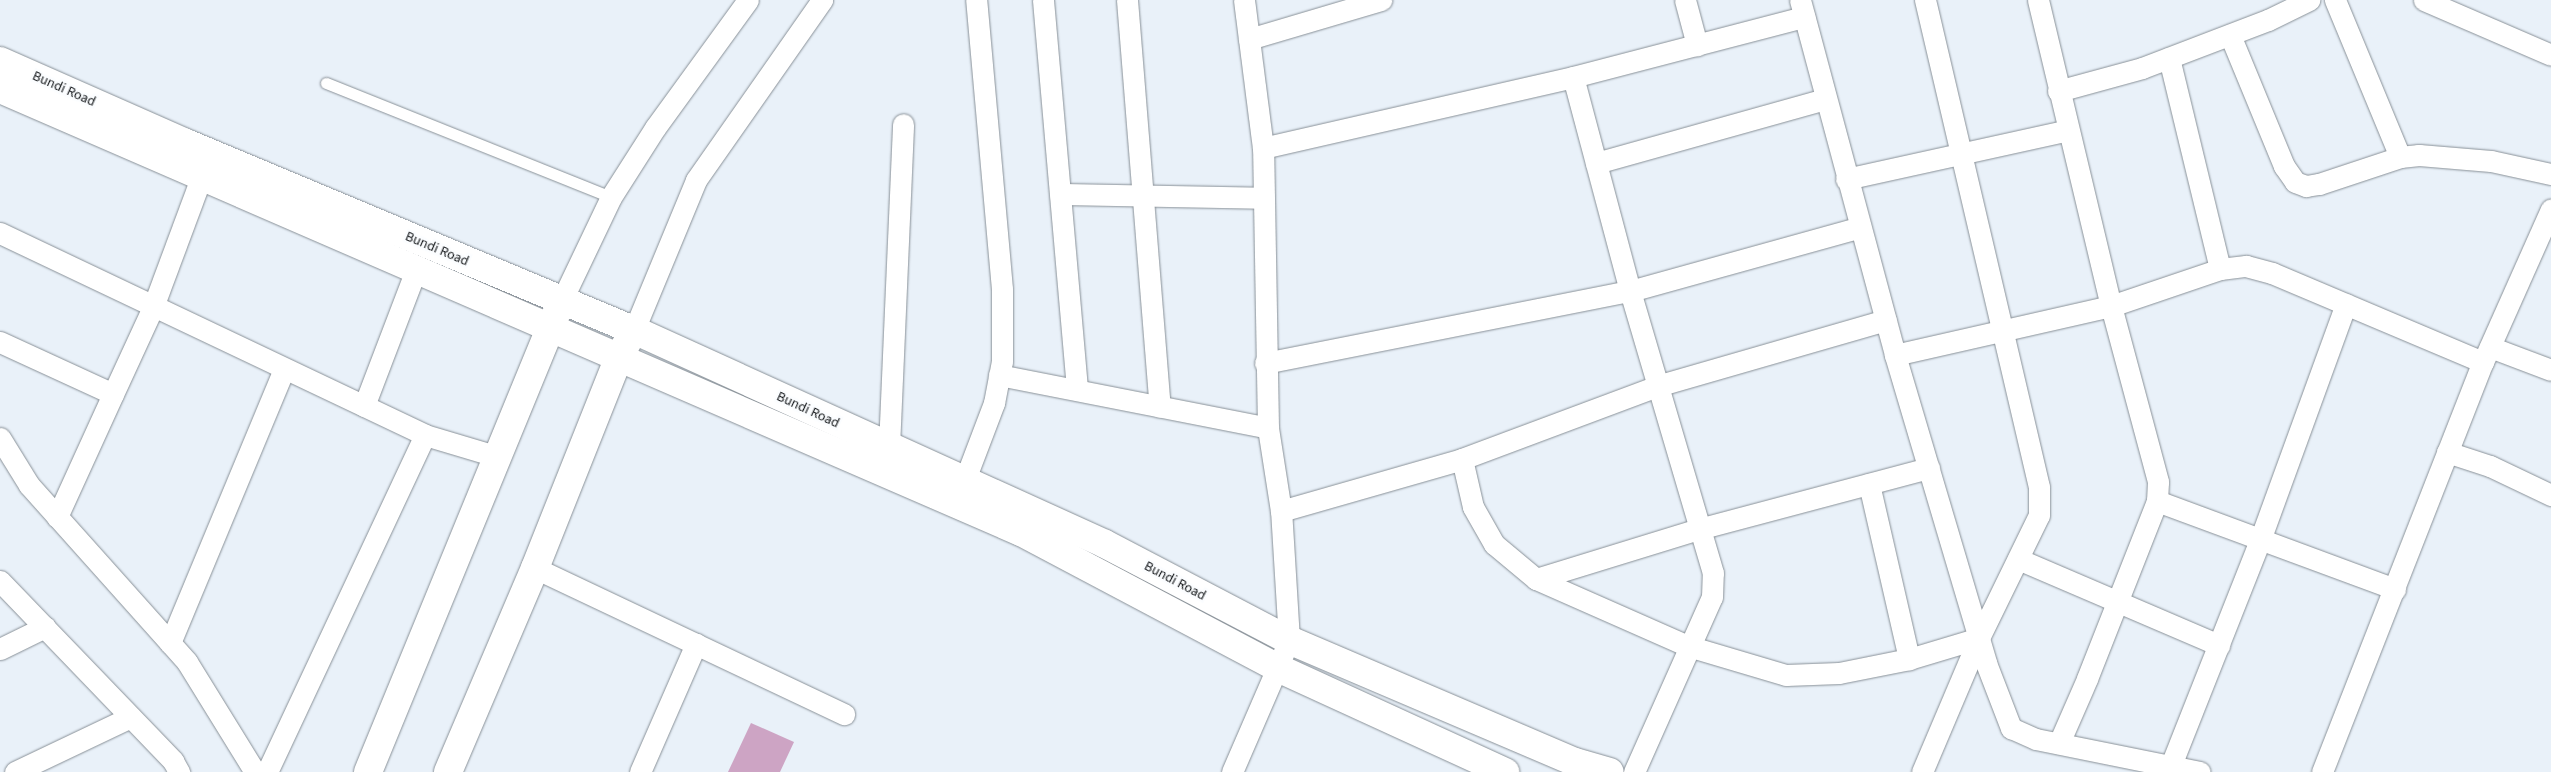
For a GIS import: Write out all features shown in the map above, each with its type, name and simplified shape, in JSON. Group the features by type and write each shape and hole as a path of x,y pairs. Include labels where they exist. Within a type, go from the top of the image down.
{"main road":[{"name":"Bundi Road","path":"0,61 561,302 634,330 964,482 1105,544 1289,640 1578,767 1610,772"},
{"name":"Bundi Road","path":"0,89 202,175 416,270 1021,532 1278,668 1505,772"},
{"path":"368,772 499,457 561,302"},
{"path":"448,772 535,568 619,357 634,330"}],"street":[{"path":"561,302 611,197 654,128 748,0"},
{"path":"634,330 696,180 822,0"},
{"path":"964,482 994,403 999,375 1002,289 976,0"},
{"path":"1043,0 1077,390"},
{"path":"1127,0 1160,407"},
{"path":"1232,772 1289,640 1280,511 1268,428 1265,363 1263,148 1244,0"},
{"path":"1249,39 1380,0"},
{"path":"1685,0 1696,45"},
{"path":"1922,772 1979,638 2039,515 2039,487 2004,328 1925,0"},
{"path":"2040,0 2058,91 2111,306 2158,482 2157,501 2118,602 2058,743"},
{"path":"2058,91 2170,58 2230,35 2309,0"},
{"path":"2335,0 2400,157"},
{"path":"2424,0 2551,54"},
{"path":"1263,148 1573,77 1696,45 1802,8 1846,179 1895,355 1979,638 2012,728 2036,739 2200,772"},
{"path":"2230,35 2284,166 2295,182 2306,186 2319,184 2400,157 2449,156 2551,174"},
{"path":"2170,58 2220,269"},
{"path":"1573,77 1630,291 1713,573 1712,597 1688,646 1634,772"},
{"path":"1596,163 1826,99"},
{"path":"889,447 903,124"},
{"path":"1846,179 2068,130"},
{"path":"57,517 153,307 202,175"},
{"path":"1060,194 1143,194 1264,198"},
{"path":"2322,772 2486,354 2551,210"},
{"path":"1265,363 1630,291 1860,227"},
{"path":"0,233 425,435 499,457"},
{"path":"1895,355 2004,328 2111,306 2220,269 2246,266 2272,273 2346,304 2486,354 2551,370"},
{"path":"364,406 416,270"},
{"path":"2171,765 2260,540 2346,304"},
{"path":"1280,511 1462,460 1657,386 1886,320"},
{"path":"0,342 113,394"},
{"path":"170,643 284,369"},
{"path":"999,375 1268,428"},
{"path":"267,772 425,435"},
{"path":"0,438 29,486 187,662 255,772"},
{"path":"2447,452 2490,466 2551,495"},
{"path":"1462,460 1473,507 1480,523 1494,544 1536,578 1688,646 1786,675 1839,673 1909,659 1979,638"},
{"path":"1536,578 1699,529 1929,468"},
{"path":"1869,484 1909,659"},
{"path":"2157,501 2395,589"},
{"path":"2018,559 2219,645"},
{"path":"535,568 844,714"},
{"path":"0,581 173,761 179,772"},
{"path":"0,649 45,627"},
{"path":"640,772 696,644"},
{"path":"27,769 131,717"}],"lane":[{"path":"326,83 611,197"}],"building":[{"path":"751,723 794,742 780,772 728,772"}]}
